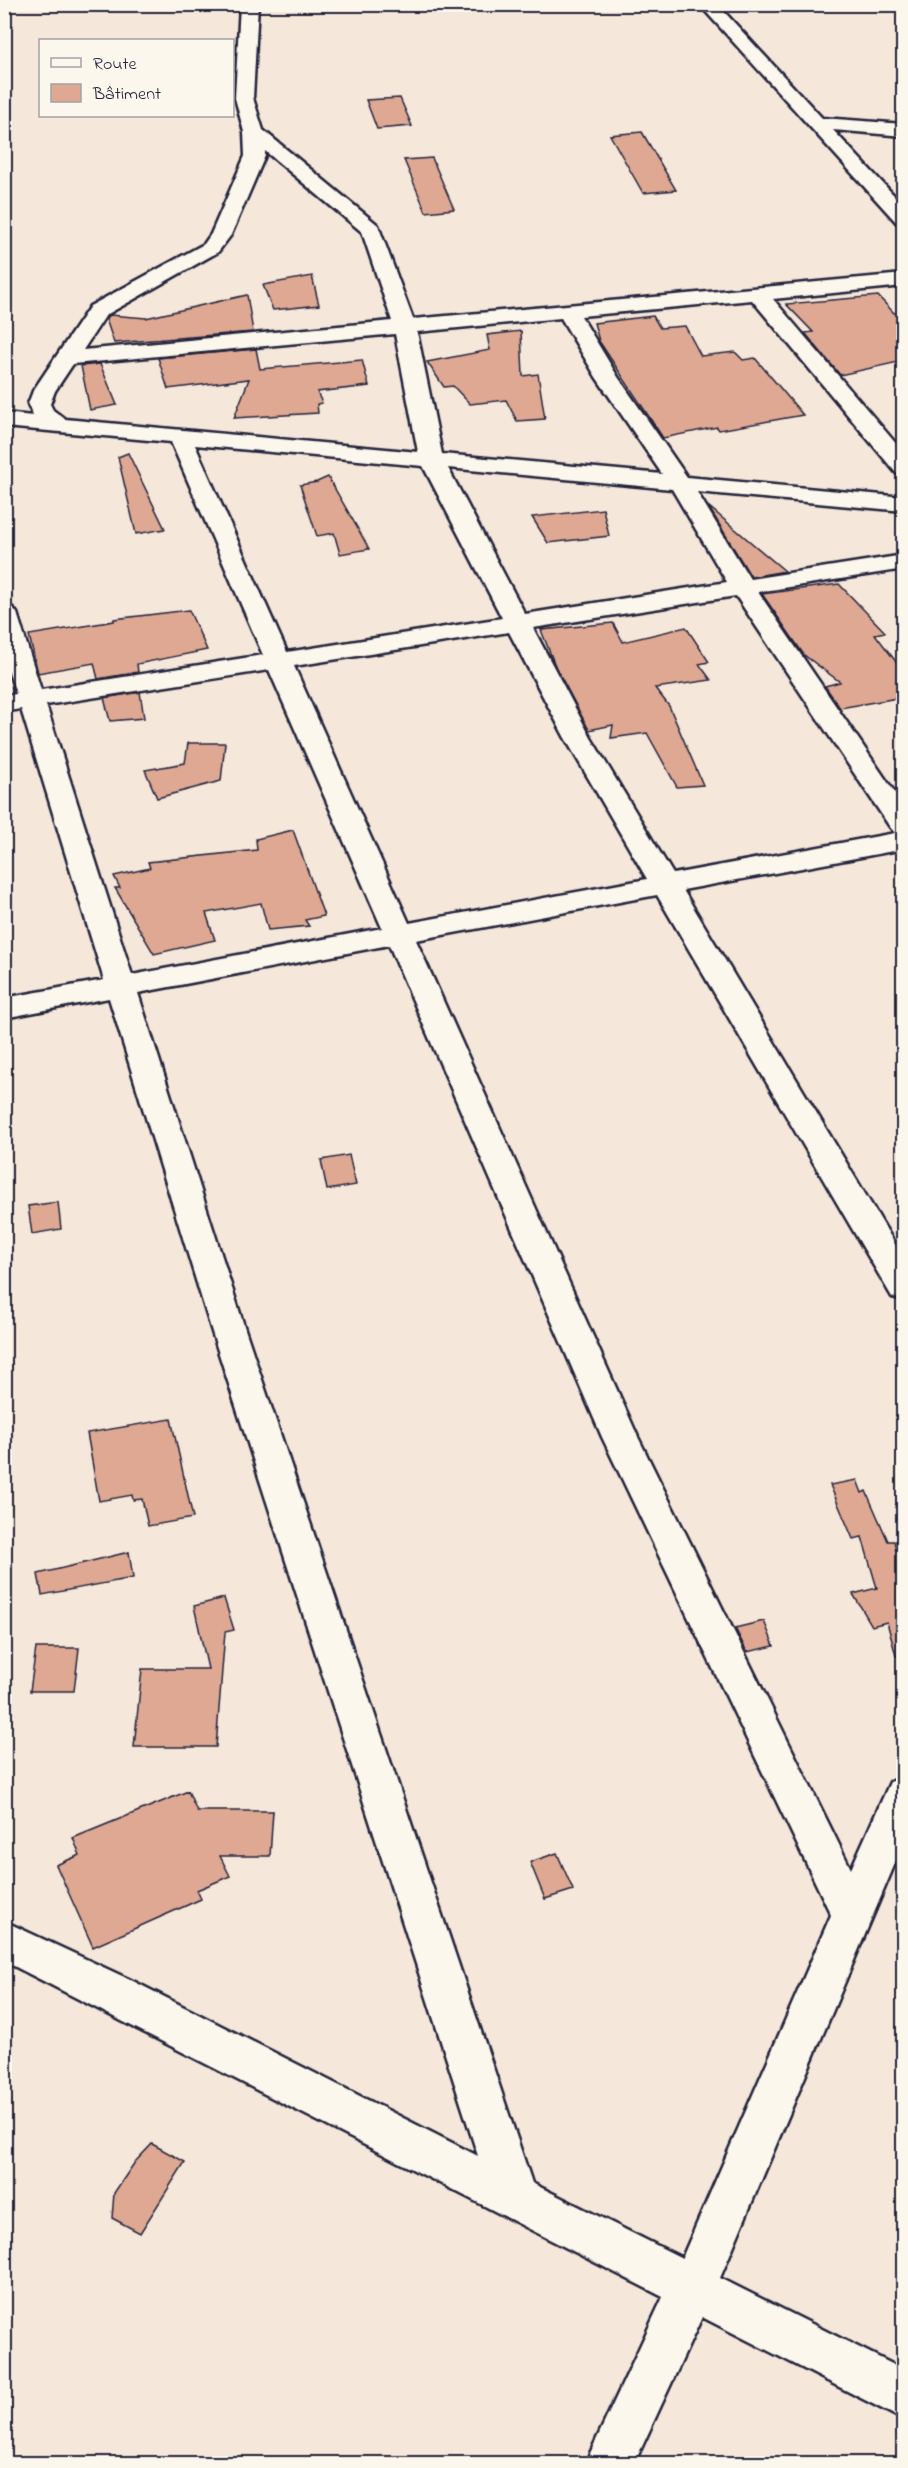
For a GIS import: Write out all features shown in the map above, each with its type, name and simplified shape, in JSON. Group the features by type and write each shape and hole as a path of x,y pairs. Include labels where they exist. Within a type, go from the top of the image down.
{"street":[{"path":"59,425 43,414 39,404 44,390 98,311 199,257 211,248 221,235 255,156 254,132 244,98 249,4"},
{"path":"707,4 901,214"},
{"path":"816,123 903,130"},
{"path":"254,132 371,229 405,328 432,462 578,738 903,1288"},
{"path":"66,358 903,280"},
{"path":"759,295 903,468"},
{"path":"568,312 607,377 680,483 742,587 903,827"},
{"path":"4,420 432,462 903,504"},
{"path":"180,437 620,1437 852,1914"},
{"path":"17,702 277,659 903,562"},
{"path":"4,613 17,702 121,987 229,1332 514,2197"},
{"path":"4,1008 903,840"},
{"path":"609,2463 692,2288 903,1794"},
{"path":"4,1940 129,2000 903,2396"}],"building":[{"path":"400,98 412,126 377,129 366,100"},
{"path":"642,132 676,190 643,193 610,135"},
{"path":"432,158 454,209 426,212 404,160"},
{"path":"312,276 319,305 273,310 263,285"},
{"path":"247,295 253,332 114,343 106,319 110,315 146,318"},
{"path":"878,296 894,313 903,312 903,361 840,375 805,333 813,332 786,304"},
{"path":"653,316 660,328 685,326 701,356 735,352 743,360 755,358 803,415 719,430 717,427 663,438 599,341 594,323"},
{"path":"521,331 523,376 538,374 545,419 517,421 506,400 470,404 453,386 444,387 427,362 490,350 487,335"},
{"path":"256,349 260,369 362,360 369,386 317,392 322,403 317,404 318,413 234,418 249,379 168,389 158,358"},
{"path":"100,364 117,405 90,410 81,366"},
{"path":"128,453 165,529 136,534 118,457"},
{"path":"328,477 369,549 340,554 334,533 317,536 300,485"},
{"path":"708,506 785,571 751,577"},
{"path":"603,509 609,536 548,543 532,517"},
{"path":"839,584 885,632 875,634 903,671 903,697 840,708 825,686 840,682 804,655 762,594"},
{"path":"189,610 207,650 137,664 138,672 98,679 94,663 38,673 29,635 114,621 114,619"},
{"path":"613,623 623,642 686,627 709,662 699,664 711,680 655,688 669,706 703,785 677,787 647,733 611,738 613,725 589,730 556,668 541,630"},
{"path":"140,692 144,718 110,721 104,698"},
{"path":"188,743 225,743 221,781 157,798 145,770 185,763"},
{"path":"293,830 324,916 305,920 309,926 268,930 261,903 206,913 215,940 154,954 115,888 120,888 114,876 150,868 148,862 257,850 256,839"},
{"path":"349,1155 356,1185 327,1190 321,1160"},
{"path":"58,1202 61,1229 32,1234 28,1206"},
{"path":"171,1419 193,1518 148,1526 142,1499 133,1500 132,1495 99,1501 87,1433"},
{"path":"857,1480 862,1493 866,1491 888,1541 894,1541 903,1575 903,1655 896,1656 887,1622 872,1626 853,1594 877,1588 862,1537 853,1539 830,1485"},
{"path":"129,1552 133,1578 42,1595 38,1574"},
{"path":"224,1598 234,1630 225,1632 216,1747 134,1747 142,1669 208,1669 194,1606"},
{"path":"764,1621 774,1646 747,1652 735,1628"},
{"path":"36,1648 79,1648 74,1691 30,1691"},
{"path":"188,1791 197,1811 273,1811 270,1856 220,1856 230,1876 197,1890 201,1899 93,1947 56,1865 80,1855 73,1838"},
{"path":"557,1853 573,1890 545,1899 530,1862"},
{"path":"152,2144 185,2162 140,2233 112,2218 114,2193 135,2162"}]}
